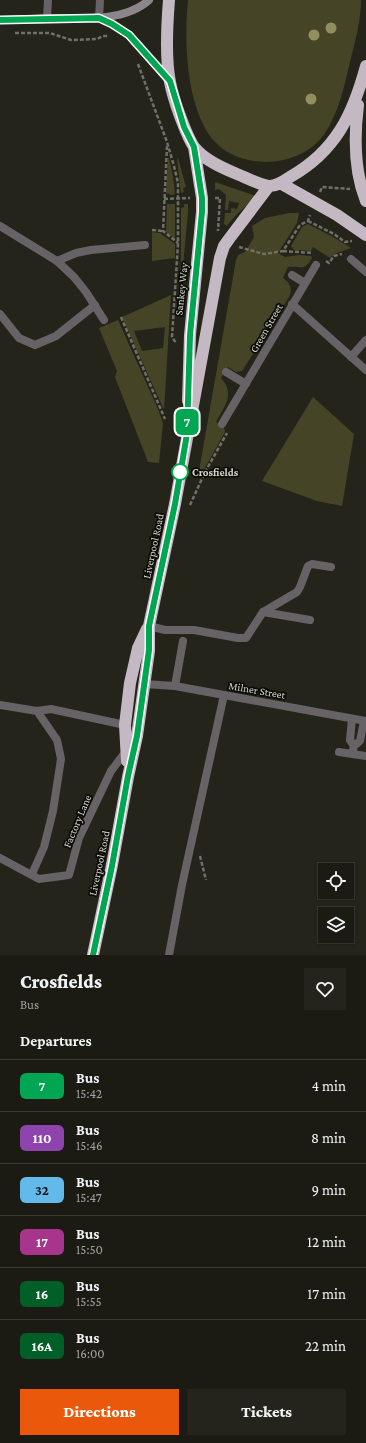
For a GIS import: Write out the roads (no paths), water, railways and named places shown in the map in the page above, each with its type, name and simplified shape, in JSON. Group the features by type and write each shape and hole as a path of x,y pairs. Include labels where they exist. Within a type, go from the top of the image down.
{"highway":[{"path":"169,0 168,51 170,81 184,127 194,147 211,161 229,171 275,185 337,215 366,235"},
{"path":"366,66 359,94 356,123 358,176 366,201"},
{"path":"275,185 301,171 321,155 339,133 359,94"},
{"name":"Sankey Way","path":"187,434 190,335 202,212 202,198 194,147"},
{"name":"Sankey Way","path":"176,494 201,367 220,258 228,239 275,185"},
{"name":"Liverpool Road","path":"93,955 121,825 128,776 137,736 149,650 149,626 176,494"},
{"name":"Liverpool Road","path":"128,776 125,725 130,683 138,648 149,626"}],"street":[{"path":"47,18 48,0"},
{"path":"99,18 100,0"},
{"path":"0,20 99,18 133,10 142,6 149,0"},
{"path":"99,18 129,35 170,81"},
{"path":"0,226 57,261 74,277 95,305 104,320"},
{"path":"57,261 76,253 91,250 145,245"},
{"path":"351,259 366,272"},
{"name":"Green Street","path":"222,424 318,261"},
{"path":"292,275 305,283"},
{"path":"292,304 366,370"},
{"path":"0,314 19,338 35,344 56,336 95,305"},
{"path":"351,357 366,340"},
{"path":"226,372 246,384"},
{"path":"149,626 165,630 194,630 242,639 246,638 250,635 263,612 297,592 308,566 312,564 331,567"},
{"path":"263,612 310,620"},
{"path":"175,686 183,641"},
{"name":"Milner Street","path":"144,684 175,686 365,721"},
{"path":"169,955 182,885 224,695"},
{"path":"0,705 37,711 50,709 125,725"},
{"path":"32,874 44,847 53,811 61,759 57,740 37,711"},
{"path":"352,718 350,740 353,750"},
{"path":"353,750 360,741 365,721"},
{"name":"Factory Lane","path":"0,858 39,878 69,875 82,832 111,771 137,736"},
{"path":"339,752 353,750 366,756"}],"place":[{"name":"Crosfields","path":"180,472"}]}
